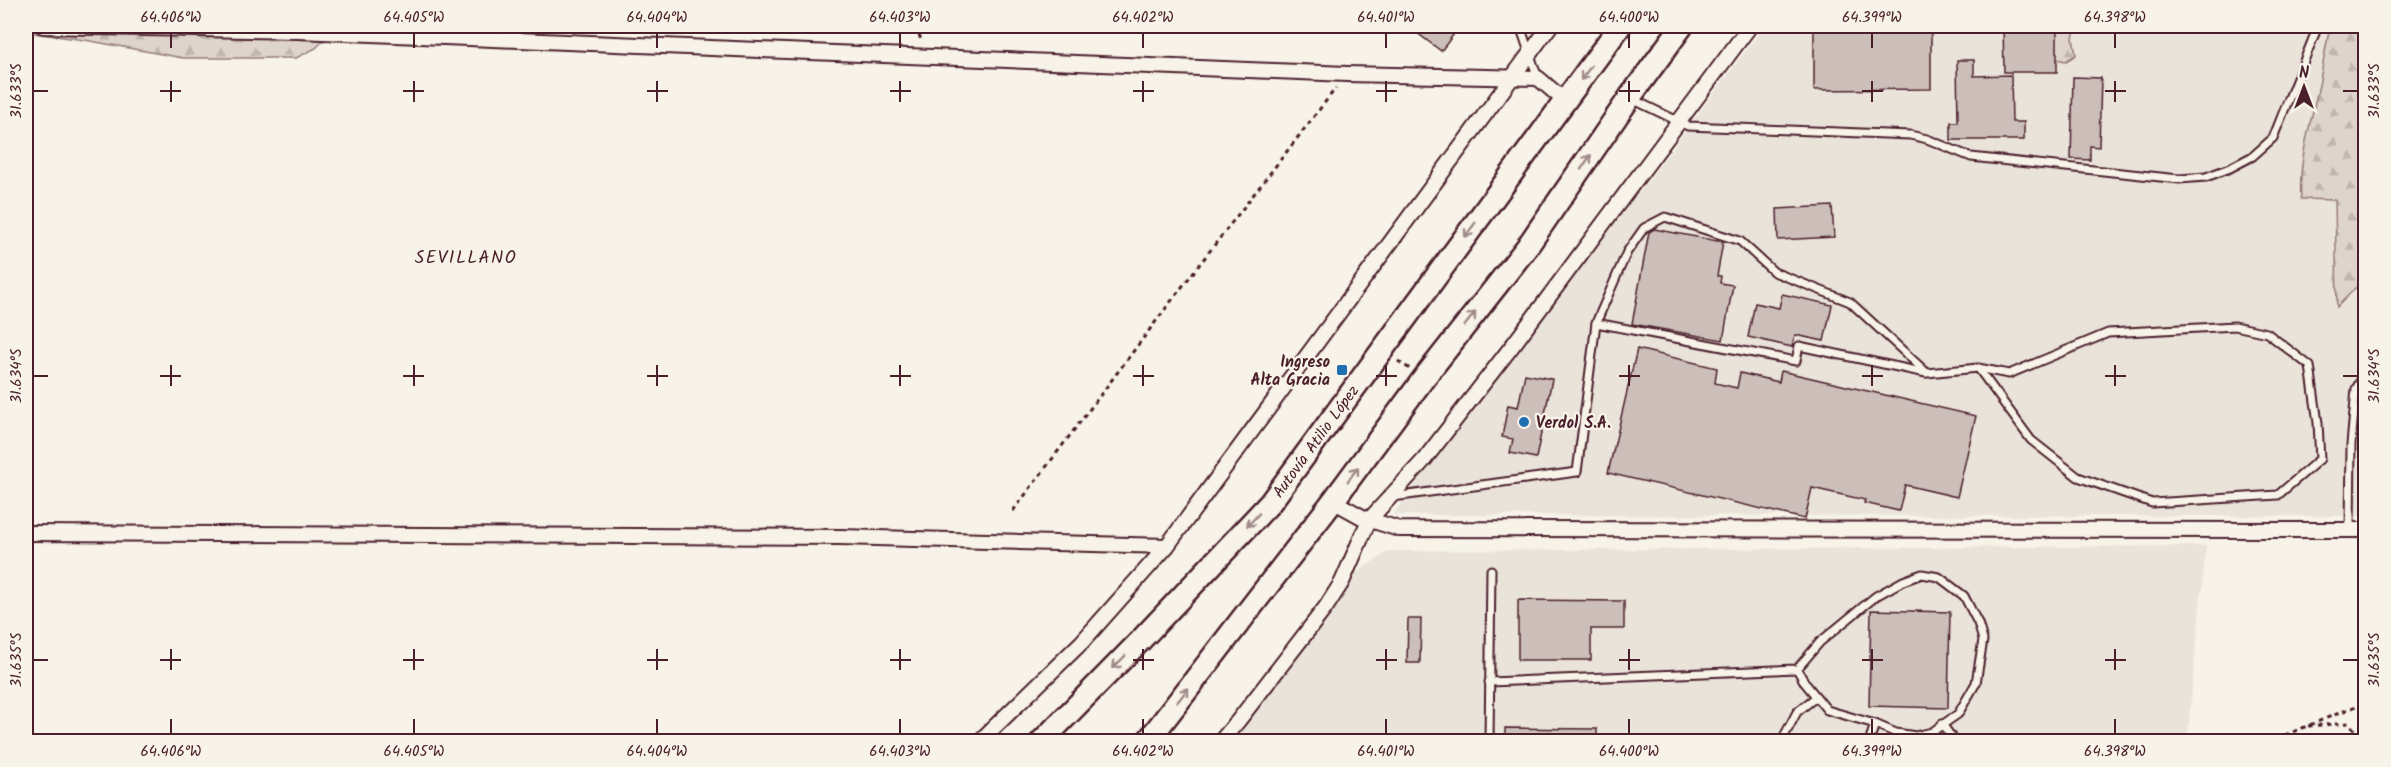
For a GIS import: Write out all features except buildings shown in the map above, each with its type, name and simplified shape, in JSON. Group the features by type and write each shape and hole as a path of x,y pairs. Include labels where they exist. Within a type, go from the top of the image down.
{"main road":[{"name":"Autovía Atilio López","path":"1041,741 1138,644 1270,502 1620,26"},
{"path":"1147,741 1527,247 1630,97 1683,26"}],"street":[{"path":"43,26 298,31 1347,74 1538,78 1565,101"},
{"path":"979,741 1082,642 1167,546 1550,26"},
{"path":"1220,741 1326,607 1342,582 1370,520 1424,460 1516,341 1750,26"},
{"path":"1333,501 1370,520 1399,529 2366,530"},
{"path":"26,533 840,537 1167,546"}],"lane":[{"path":"1518,26 1538,78"},
{"path":"1630,97 1688,126 1910,135 1927,139 1971,157 2179,179 2206,177 2253,156 2273,138 2318,26"},
{"path":"1390,497 1577,472 1596,323 1627,252 1644,228 1665,217 1740,241 1774,272 1850,302 1927,373"},
{"path":"1596,323 1796,361 1799,346 1927,373 1978,368 2009,374 2108,333 2235,326 2267,333 2310,366 2318,423 2320,459 2278,495 2152,503 2078,477 2031,440 1978,368"},
{"path":"2350,530 2350,445 2356,389 2366,371"},
{"path":"1489,741 1491,570"},
{"path":"1489,682 1797,669 1820,642 1876,596 1903,581 1922,574 1939,577 1964,596 1978,623 1983,640 1976,683 1958,714 1932,732 1916,736 1896,733 1875,724 1827,711 1797,669"},
{"path":"1781,741 1797,712 1816,697"},
{"path":"1869,741 1875,724"},
{"path":"1942,724 1955,741"}],"path":[{"path":"1013,511 1174,296 1347,74"},
{"path":"1381,351 1424,378"},
{"path":"2268,741 2366,702"},
{"path":"2303,726 2349,723 2364,741"}],"shaded area":[{"name":"Verdol S.A.","path":"1764,26 2365,26 2365,516 1393,515 1626,194 1638,194"},
{"path":"2206,546 2187,741 1220,742 1342,582 1389,551"}],"green space":[{"path":"26,26 364,26 326,38 316,48 296,58 183,58 26,32"},
{"path":"2043,26 2076,26 2073,38 2076,55 2066,61 2052,58"},
{"path":"2330,26 2366,26 2365,278 2337,307 2335,200 2301,199 2301,170"}],"place":[{"name":"Ingreso Alta Gracia","path":"1342,370"},
{"name":"Verdol S.A.","path":"1524,422"}],"district":[{"name":"SEVILLANO","path":"466,257"}]}
